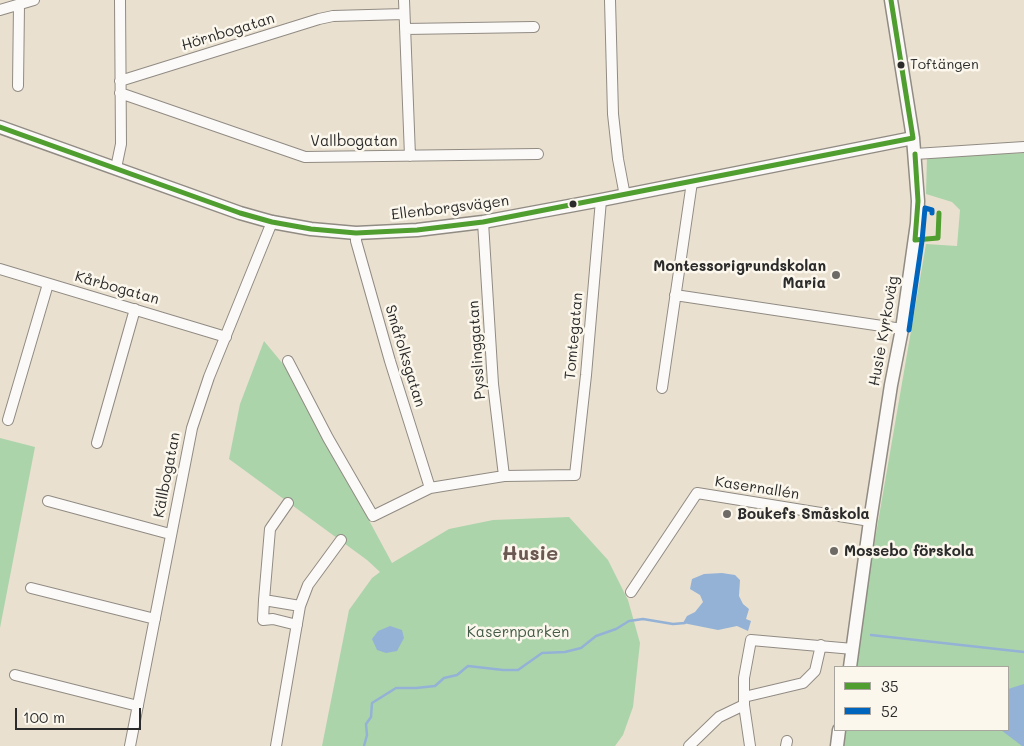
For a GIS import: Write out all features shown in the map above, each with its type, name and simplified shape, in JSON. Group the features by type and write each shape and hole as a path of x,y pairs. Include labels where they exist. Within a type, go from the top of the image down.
{"street":[{"path":"0,10 34,0"},
{"path":"116,168 121,144 120,0"},
{"path":"404,0 410,156"},
{"path":"610,0 613,114 618,159 625,196"},
{"name":"Husie Kyrkoväg","path":"850,666 870,521 902,328 917,223 918,201 915,154 891,0"},
{"path":"18,86 19,4"},
{"name":"Hörnbogatan","path":"120,81 319,19 333,16 404,14"},
{"path":"405,28 534,27"},
{"name":"Vallbogatan","path":"120,92 305,157 538,154"},
{"name":"Ellenborgsvägen","path":"0,127 240,213 272,222 311,229 356,232 417,230 483,222 625,196 913,138"},
{"path":"915,154 1024,146"},
{"path":"662,388 692,182"},
{"name":"Tomtegatan","path":"504,476 575,475 586,375 601,200"},
{"name":"Källbogatan","path":"130,746 192,428 209,377 272,222"},
{"name":"Pysslinggatan","path":"483,222 493,384 504,476"},
{"name":"Småfolksgatan","path":"356,232 356,241 390,361 430,488"},
{"name":"Kårbogatan","path":"0,270 226,337"},
{"path":"8,420 48,284"},
{"path":"675,295 902,328"},
{"path":"97,443 135,309"},
{"path":"288,361 328,438 373,516 430,488 504,476"},
{"name":"Kasernallén","path":"631,592 697,493 870,521"},
{"path":"48,501 170,534"},
{"path":"288,503 270,529 263,620 272,619 297,624"},
{"path":"276,746 300,606 308,585 341,540"},
{"path":"31,588 155,619"},
{"path":"264,600 300,606"},
{"path":"750,746 744,701 744,678 751,640 853,648"},
{"path":"689,746 719,717 744,701 803,682 815,671 821,646"},
{"path":"15,675 138,706"},
{"path":"837,746 840,731"}],"green space":[{"path":"1024,153 1024,746 839,746 842,731 1009,731 1009,666 853,666 926,244 957,246 960,210 952,202 926,194 927,156"},
{"name":"Kasernparken","path":"264,341 288,370 392,563 449,529 493,520 569,517 608,560 628,600 640,643 633,707 623,735 615,746 322,746 349,610 372,578 380,572 367,560 229,459 240,404"},
{"path":"0,438 35,447 0,628"}],"water":[{"path":"722,573 735,575 740,580 739,596 743,604 749,609 746,619 751,621 748,631 737,626 718,630 683,623 687,616 695,612 703,602 700,595 690,589 692,579 704,574"},
{"path":"390,626 402,630 404,638 397,651 386,653 377,650 372,639 378,631"},
{"path":"1024,684 1024,746 1002,731 1009,731 1009,689"}],"waterway":[{"path":"364,746 367,735 366,724 371,717 372,703 396,688 435,686 444,678 457,675 468,666 518,670 542,653 565,652 581,648 596,636 616,629 629,621 643,619 673,624 685,623"},
{"path":"871,635 1024,652"}],"transit line":[{"name":"35","path":"891,0 913,138"},
{"name":"35","path":"0,127 240,213 272,222 311,229 356,233 417,230 483,222 913,138"},
{"name":"35","path":"915,154 918,201 915,240 938,238 939,213"},
{"name":"52","path":"909,330 925,208 932,210 932,213"}],"place":[{"name":"Toftängen","path":"901,65"},
{"name":"Montessorigrundskolan Maria","path":"836,275"},
{"name":"Boukefs Småskola","path":"727,514"},
{"name":"Mossebo förskola","path":"834,551"}],"district":[{"name":"Husie","path":"530,554"}]}
